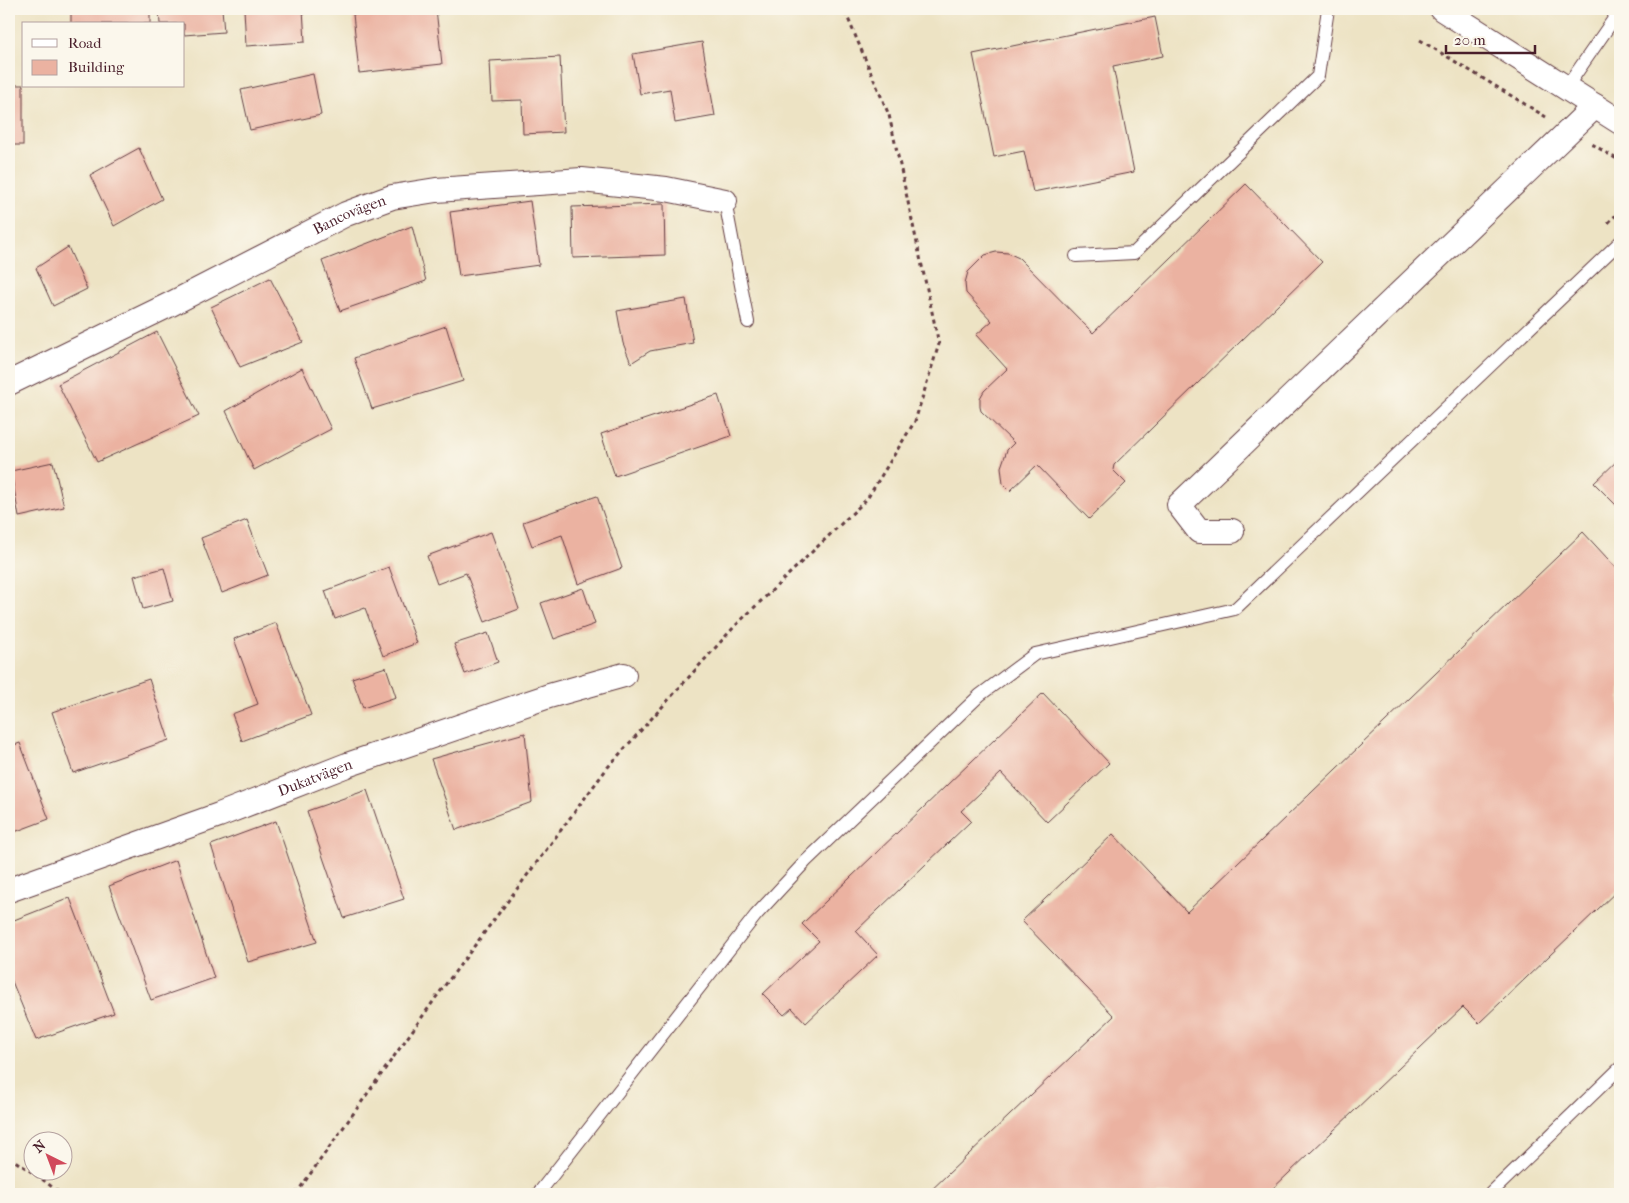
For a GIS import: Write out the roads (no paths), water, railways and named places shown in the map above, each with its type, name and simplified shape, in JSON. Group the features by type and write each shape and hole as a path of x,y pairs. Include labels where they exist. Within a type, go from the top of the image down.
{"street":[{"path":"1442,9 1620,122"},
{"path":"1232,531 1199,531 1179,505 1595,106"},
{"name":"Bancovägen","path":"9,383 171,304 346,214 392,197 436,190 582,180 666,189 724,201"},
{"name":"Dukatvägen","path":"9,890 219,815 347,765 550,696 624,675"}],"lane":[{"path":"1076,256 1134,253 1318,76 1328,9"},
{"path":"1566,88 1620,10"},
{"path":"724,201 748,322"},
{"path":"538,1194 756,915 806,861 980,695 1034,654 1235,609 1620,242"},
{"path":"1490,1194 1620,1068"}]}
